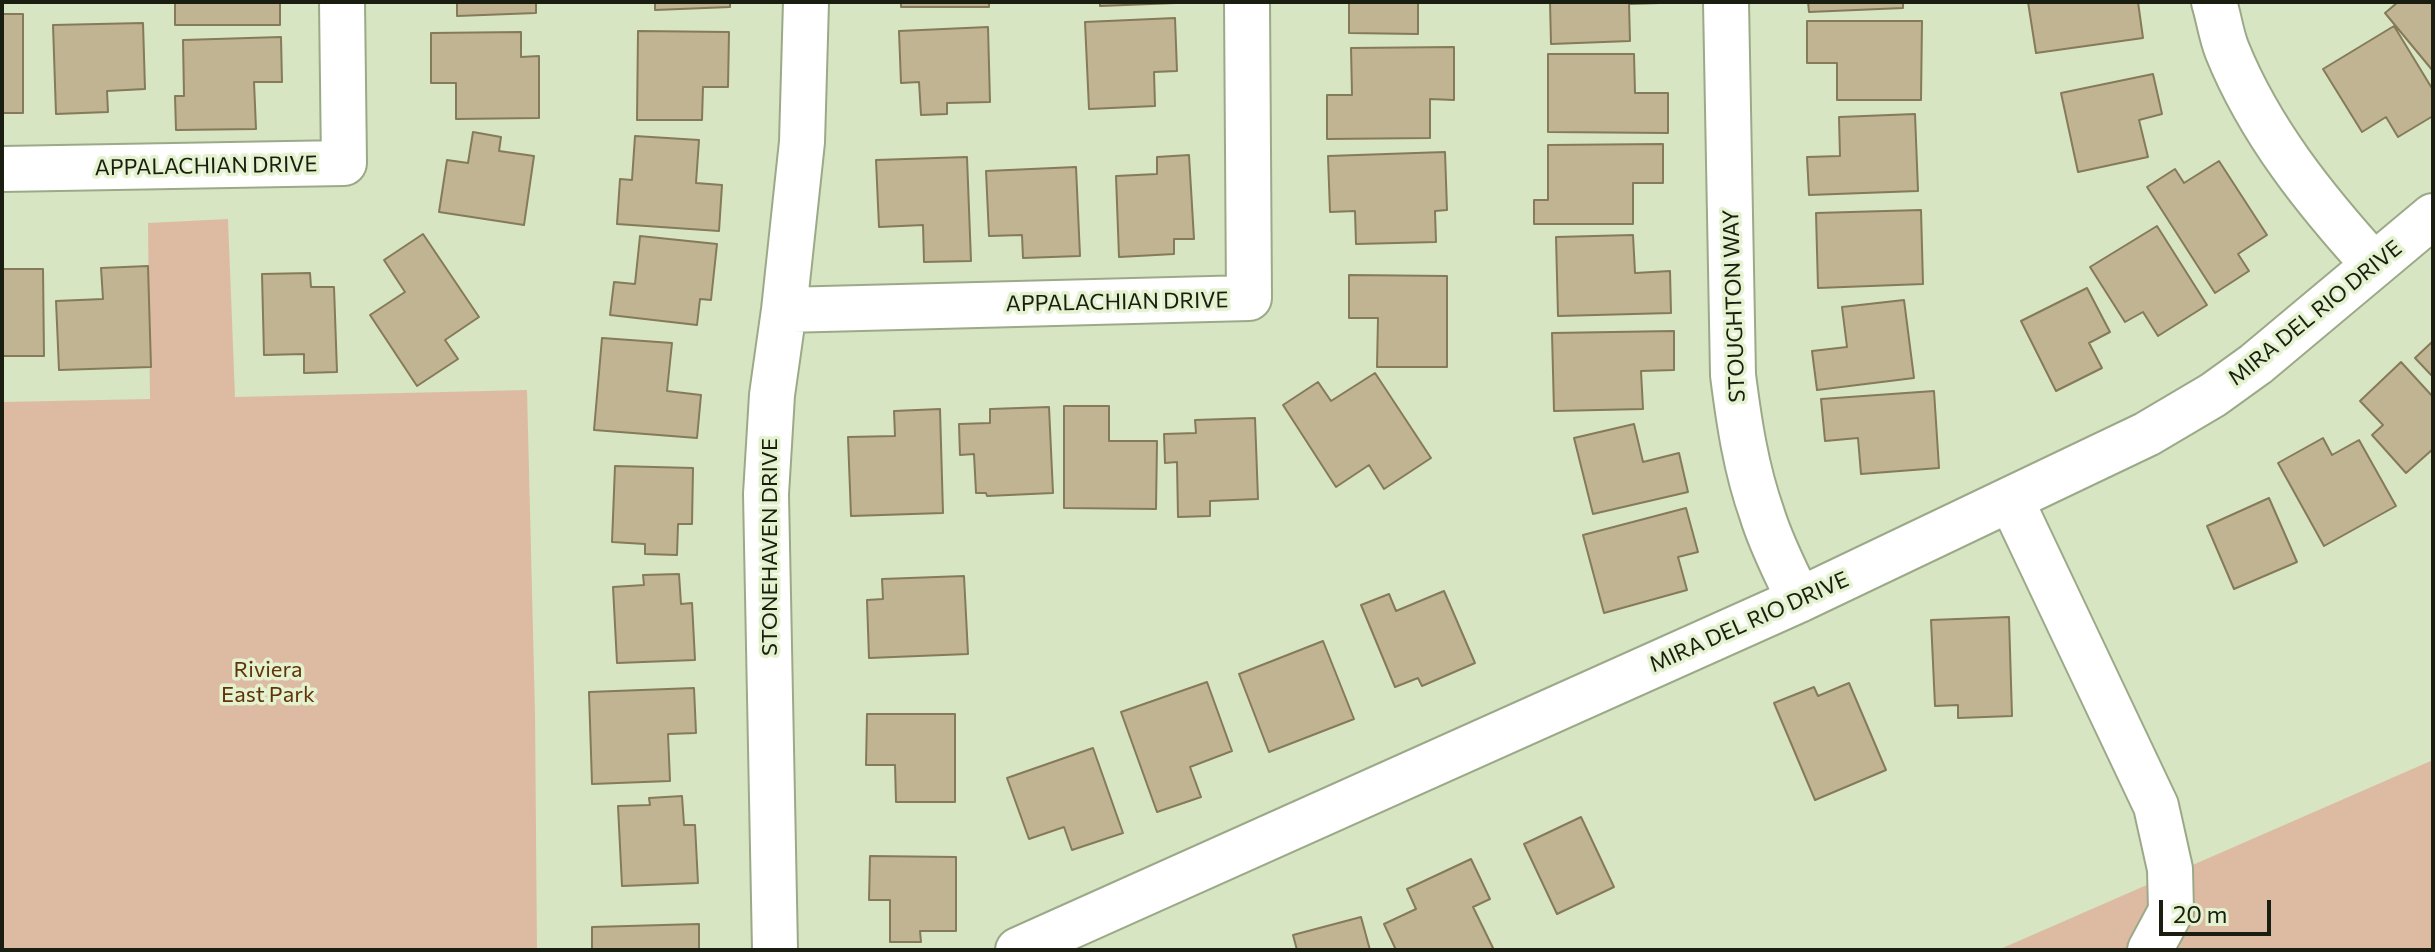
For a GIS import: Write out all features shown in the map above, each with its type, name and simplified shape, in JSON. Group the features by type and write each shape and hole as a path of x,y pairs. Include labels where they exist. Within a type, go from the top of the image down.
{"street":[{"name":"APPALACHIAN DRIVE","path":"2,169 344,163 342,2"},
{"name":"STONEHAVEN DRIVE","path":"775,950 766,494 772,395 802,142 806,2"},
{"name":"APPALACHIAN DRIVE","path":"784,310 1249,298 1247,2"},
{"name":"STOUGHTON WAY","path":"1726,2 1733,375 1737,413 1750,476 1763,518 1799,600"},
{"path":"2214,2 2227,49 2253,104 2282,153 2374,265"},
{"name":"MIRA DEL RIO DRIVE","path":"1018,950 1799,600 2147,434 2213,395 2256,364 2433,216"},
{"path":"2011,500 2156,806 2170,869 2171,911 2150,950"}],"green space":[{"name":"Riviera East Park","path":"228,219 235,397 527,390 537,950 2,950 2,402 150,399 148,223"},
{"path":"2433,760 2433,950 1998,950"}],"building":[{"path":"175,2 280,2 280,25 175,25"},
{"path":"457,2 536,2 536,13 457,16"},
{"path":"655,2 730,2 730,7 655,10"},
{"path":"901,2 989,2 989,7 901,7"},
{"path":"1100,2 1176,2 1176,3 1100,6"},
{"path":"1329,2 1418,2 1418,34 1349,33 1349,3"},
{"path":"1550,2 1660,3 1629,4 1630,41 1551,44"},
{"path":"1808,2 1903,2 1903,8 1809,12"},
{"path":"2028,2 2138,2 2143,38 2036,53"},
{"path":"2398,2 2433,2 2433,71 2385,13"},
{"path":"2,14 23,14 23,113 2,113"},
{"path":"1175,18 1177,71 1154,72 1155,106 1089,109 1085,22"},
{"path":"1807,21 1922,21 1921,100 1837,100 1837,63 1807,63"},
{"path":"143,23 145,89 107,91 108,112 56,114 53,25"},
{"path":"2394,26 2433,90 2433,116 2398,137 2386,117 2362,132 2323,69"},
{"path":"988,27 990,102 947,103 947,114 921,115 919,82 901,83 899,31"},
{"path":"638,31 729,32 728,87 703,87 702,120 637,120"},
{"path":"521,32 521,57 539,56 539,118 456,119 456,83 431,83 431,33"},
{"path":"281,37 282,82 254,82 256,129 176,130 175,96 184,96 183,40"},
{"path":"1454,47 1454,100 1430,99 1430,138 1327,139 1327,95 1352,95 1351,48"},
{"path":"1548,54 1634,54 1635,93 1668,93 1668,133 1548,132"},
{"path":"2153,74 2162,114 2139,120 2148,157 2078,172 2061,93"},
{"path":"1915,114 1918,191 1809,195 1807,157 1840,156 1839,117"},
{"path":"473,132 501,137 499,151 534,156 524,225 439,212 447,160 468,163"},
{"path":"635,136 699,140 696,183 722,185 719,231 617,224 620,179 632,180"},
{"path":"1663,144 1663,183 1633,183 1633,224 1534,224 1534,200 1548,200 1548,145"},
{"path":"1445,152 1447,210 1435,211 1436,242 1356,244 1355,211 1330,212 1328,156"},
{"path":"1189,155 1194,239 1174,239 1174,254 1119,257 1116,176 1157,174 1157,157"},
{"path":"967,157 971,261 924,262 923,225 879,227 876,160"},
{"path":"2219,161 2267,235 2238,254 2249,271 2215,293 2147,187 2175,169 2184,183"},
{"path":"1076,167 1080,256 1023,258 1022,235 989,236 986,171"},
{"path":"1921,210 1923,284 1818,288 1816,213"},
{"path":"2157,226 2207,305 2158,336 2143,312 2125,322 2090,267"},
{"path":"423,234 479,317 445,340 458,359 417,386 370,315 405,292 384,260"},
{"path":"1633,235 1635,273 1670,271 1671,313 1558,316 1556,237"},
{"path":"640,236 717,244 711,300 700,299 697,325 610,315 614,282 635,284"},
{"path":"148,266 151,367 59,370 56,301 103,299 101,268"},
{"path":"2,269 43,269 44,356 2,356"},
{"path":"310,273 311,287 334,287 337,372 304,373 304,354 264,355 262,274"},
{"path":"1349,275 1447,276 1447,367 1377,367 1378,318 1349,318"},
{"path":"2087,288 2110,332 2089,343 2102,368 2056,391 2021,321"},
{"path":"1904,300 1914,378 1817,390 1812,351 1847,347 1842,307"},
{"path":"1674,331 1674,370 1641,371 1643,409 1554,411 1552,333"},
{"path":"602,338 672,343 667,391 701,395 697,438 594,430"},
{"path":"2433,341 2433,377 2415,358"},
{"path":"2401,362 2433,397 2433,449 2406,473 2372,435 2383,425 2360,401"},
{"path":"1375,373 1431,458 1384,489 1369,465 1336,487 1283,405 1318,382 1331,401"},
{"path":"1934,391 1939,468 1861,474 1858,438 1825,441 1821,399"},
{"path":"1064,406 1109,406 1109,441 1157,441 1156,509 1064,508"},
{"path":"1049,407 1053,493 987,496 986,493 976,493 974,454 960,455 959,424 990,423 990,409"},
{"path":"940,409 943,513 851,516 848,437 895,436 894,411"},
{"path":"1255,418 1258,499 1210,501 1210,516 1178,517 1177,462 1165,463 1164,434 1196,433 1195,420"},
{"path":"1634,424 1643,462 1679,453 1688,492 1593,514 1574,438"},
{"path":"2323,438 2332,455 2359,440 2396,506 2324,546 2278,463"},
{"path":"615,466 693,468 692,524 678,524 677,555 645,554 645,544 612,542"},
{"path":"2269,498 2297,562 2234,589 2207,526"},
{"path":"1686,508 1698,552 1678,557 1687,590 1604,613 1583,535"},
{"path":"679,574 681,604 692,603 695,660 617,663 613,587 644,585 643,575"},
{"path":"964,576 968,654 869,658 867,600 883,599 882,579"},
{"path":"1444,591 1475,663 1422,686 1418,678 1395,687 1361,605 1389,594 1396,611"},
{"path":"2009,617 2012,716 1958,718 1958,705 1935,706 1931,620"},
{"path":"1323,641 1354,719 1269,752 1239,674"},
{"path":"1207,682 1232,751 1190,767 1201,797 1157,812 1121,712"},
{"path":"1849,683 1886,770 1815,800 1774,703 1814,687 1818,696"},
{"path":"694,688 696,733 668,734 670,781 592,784 589,692"},
{"path":"867,714 955,714 955,802 896,802 895,765 866,765"},
{"path":"1093,748 1123,833 1072,850 1064,827 1029,839 1007,778"},
{"path":"682,796 684,825 695,825 698,883 622,886 618,806 650,805 649,798"},
{"path":"1581,817 1614,887 1557,914 1524,844"},
{"path":"870,856 956,857 956,931 920,931 921,942 890,942 890,900 869,900"},
{"path":"1471,859 1490,899 1473,907 1494,950 1396,950 1384,924 1416,909 1407,889"},
{"path":"1361,917 1370,950 1297,950 1293,935"},
{"path":"699,924 699,950 592,950 592,927"}]}
